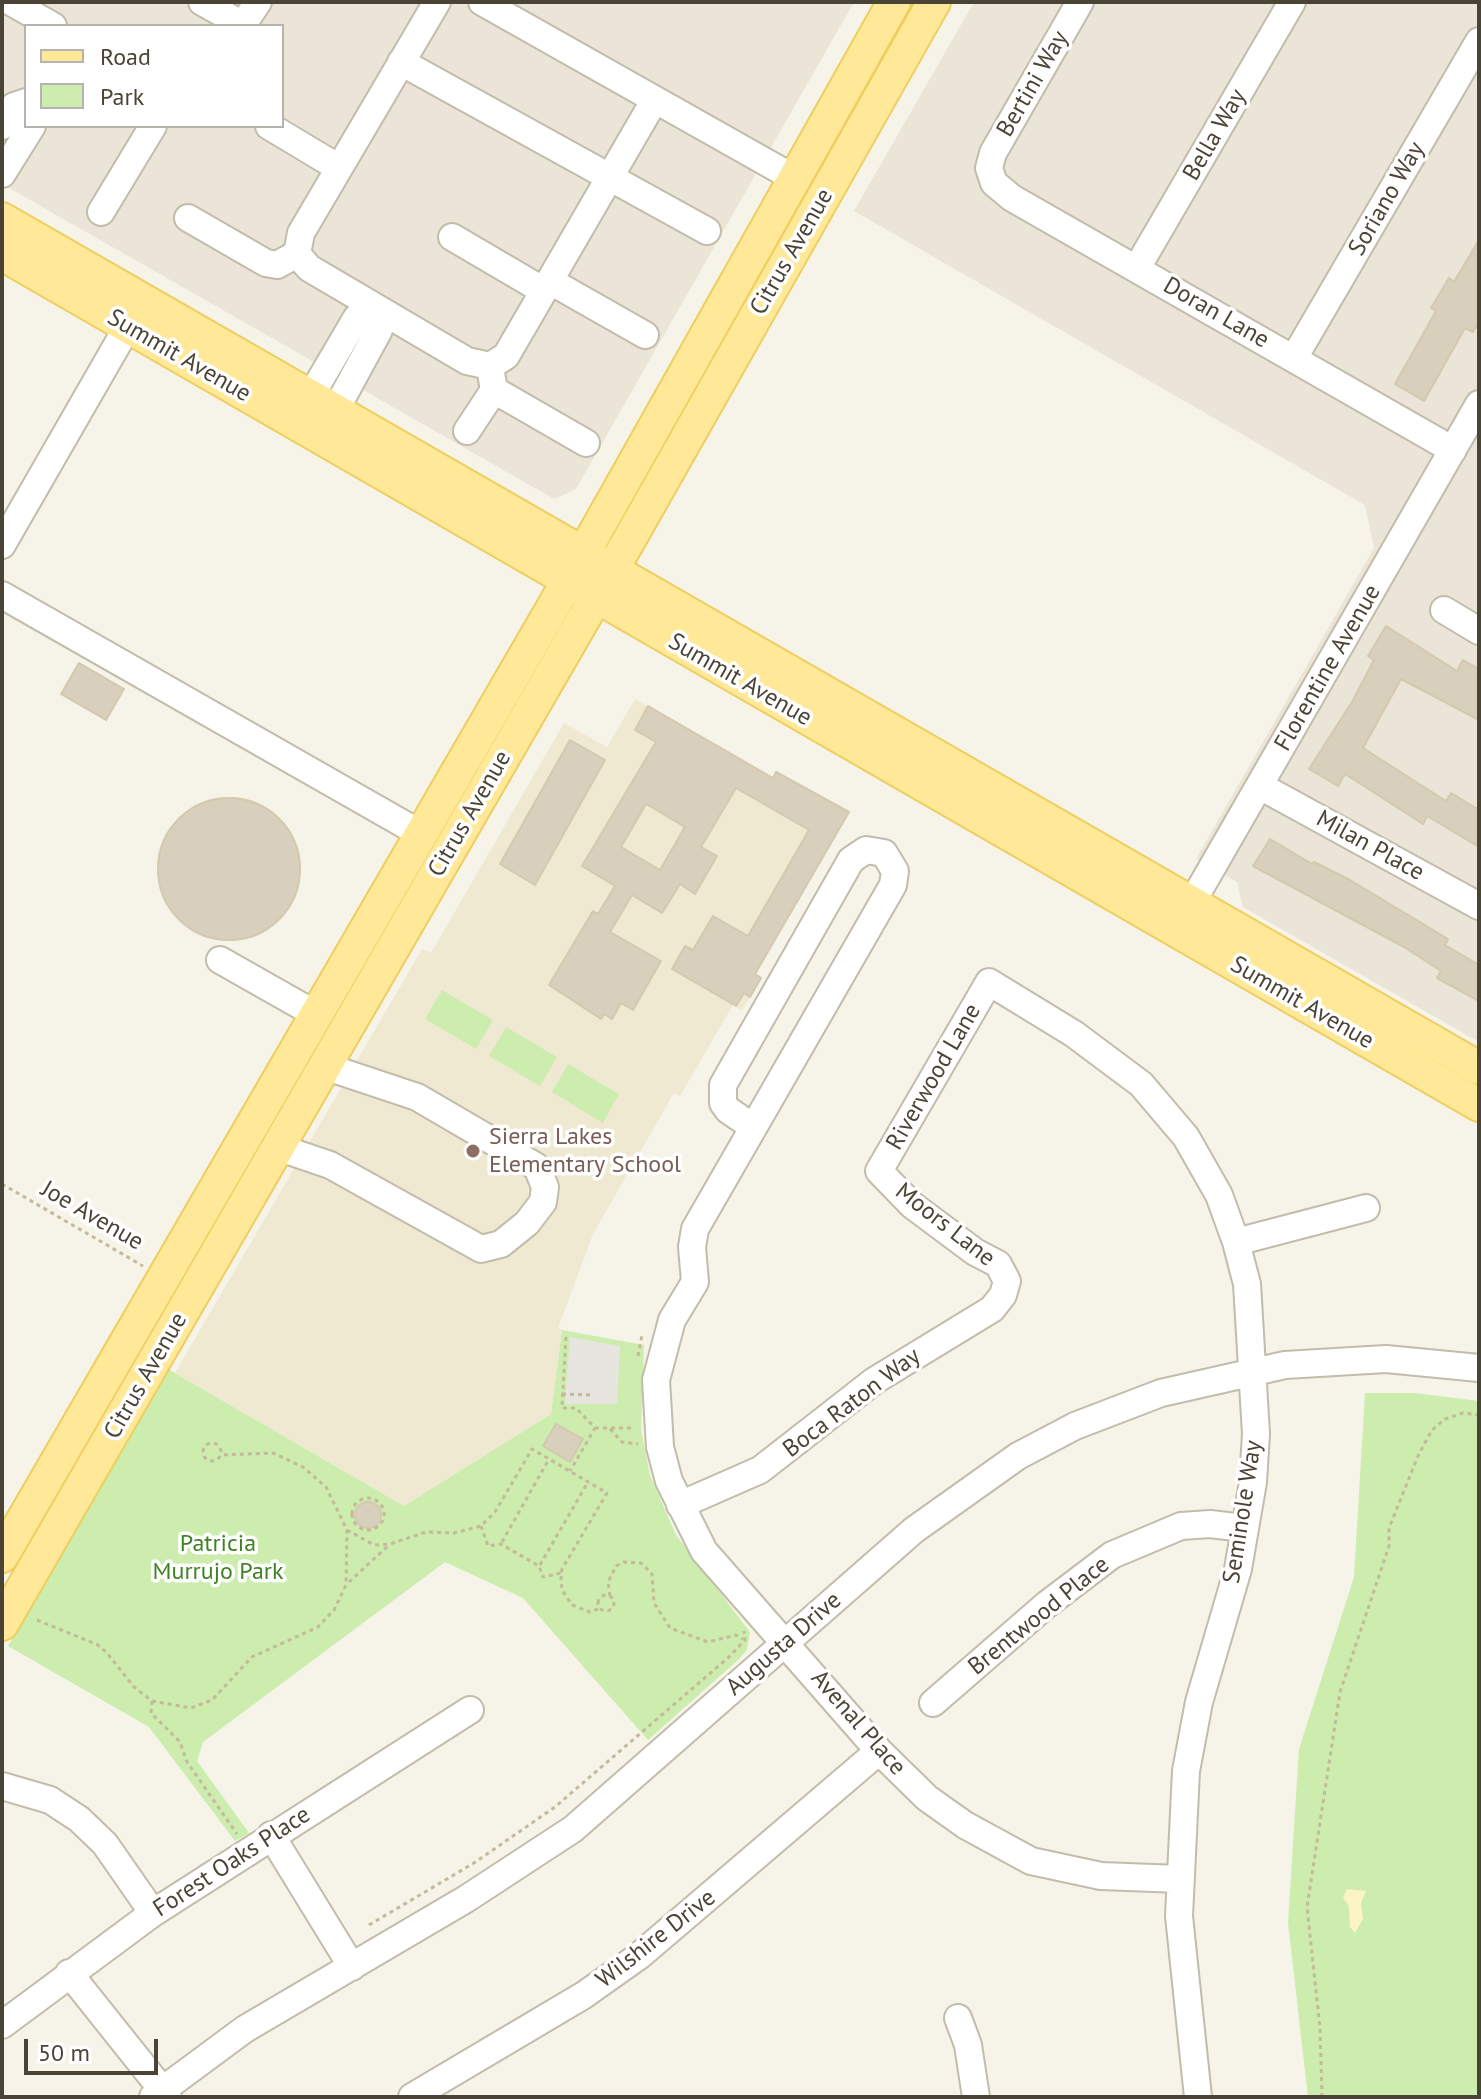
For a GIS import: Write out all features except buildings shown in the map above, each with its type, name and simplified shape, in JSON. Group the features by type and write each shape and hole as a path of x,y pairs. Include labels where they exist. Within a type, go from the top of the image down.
{"main road":[{"name":"Citrus Avenue","path":"2,1556 421,834 894,2"},
{"name":"Citrus Avenue","path":"2,1624 603,584 934,2"},
{"name":"Summit Avenue","path":"2,219 322,404 574,567"},
{"name":"Summit Avenue","path":"2,254 128,326 574,567 1184,917 1479,1105"},
{"name":"Summit Avenue","path":"1184,917 1479,1068"}],"street":[{"path":"11,2 50,24"},
{"path":"202,2 239,24"},
{"path":"243,24 258,2"},
{"path":"297,254 301,233 437,2"},
{"path":"482,2 794,178"},
{"name":"Bertini Way","path":"989,168 993,153 1080,2"},
{"name":"Bella Way","path":"1137,268 1292,2"},
{"name":"Soriano Way","path":"1294,358 1479,41"},
{"path":"401,62 707,231"},
{"path":"467,431 492,378 654,101"},
{"path":"2,126 14,106 24,103"},
{"path":"2,174 31,128"},
{"path":"101,212 152,128"},
{"path":"272,128 339,168"},
{"name":"Doran Lane","path":"989,168 994,183 1012,198 1453,450"},
{"path":"188,218 266,263 277,265 297,254"},
{"path":"452,237 645,335"},
{"path":"297,254 309,268 467,361 586,443"},
{"path":"322,404 344,339 357,317 377,308"},
{"path":"322,404 367,352 379,330 377,308"},
{"path":"2,545 128,326"},
{"path":"344,339 367,352"},
{"name":"Florentine Avenue","path":"1184,917 1479,404"},
{"path":"2,595 421,834"},
{"path":"1444,610 1479,631"},
{"name":"Milan Place","path":"1260,786 1479,906"},
{"path":"866,850 884,853 895,871 893,885 753,1127 723,1103 723,1085 730,1070 851,860 866,850"},
{"path":"220,960 317,1015"},
{"name":"Riverwood Lane","path":"879,1171 989,982"},
{"name":"Seminole Way","path":"989,982 1074,1034 1141,1084 1186,1137 1219,1195 1247,1284 1256,1434 1238,1569 1192,1728 1180,1879 1179,1916 1198,2097"},
{"path":"277,1147 330,1165 481,1249 501,1244 527,1223 543,1202 545,1187 537,1167 417,1097 324,1066"},
{"name":"Avenal Place","path":"753,1127 695,1229 692,1247 695,1282 672,1320 656,1380 660,1447 680,1505 704,1551 879,1751 946,1812 1031,1861 1101,1876 1180,1879"},
{"name":"Moors Lane","path":"879,1171 912,1205 975,1252 998,1264 1007,1281"},
{"path":"1236,1242 1366,1208"},
{"name":"Boca Raton Way","path":"680,1505 760,1470 874,1381 992,1309 1003,1295 1007,1281"},
{"name":"Augusta Drive","path":"161,2095 245,2029 519,1867 573,1829 914,1530 1018,1456 1124,1405 1198,1382 1322,1361 1386,1359 1479,1368"},
{"name":"Brentwood Place","path":"933,1703 1046,1605 1112,1555 1181,1526 1210,1524 1244,1528"},
{"name":"Forest Oaks Place","path":"2,2025 153,1913 470,1710"},
{"name":"Wilshire Drive","path":"412,2097 584,1995 639,1956 879,1751"},
{"path":"2,1786 50,1800 79,1819 105,1844 153,1913"},
{"path":"271,1835 352,1967"},
{"path":"69,1973 161,2095"},
{"path":"958,2018 968,2045 976,2097"}],"path":[{"name":"Joe Avenue","path":"2,1184 164,1278"},
{"path":"566,1337 562,1408 576,1408 595,1428 570,1471"},
{"path":"562,1394 590,1395"},
{"path":"1322,2097 1318,2002 1307,1907 1340,1692 1389,1546 1389,1528 1418,1456 1432,1430 1445,1419 1463,1413 1479,1415"},
{"path":"610,1429 622,1442 638,1444"},
{"path":"220,1455 221,1449 214,1444 206,1445 203,1451 208,1460 220,1455 273,1453 303,1467 326,1487 347,1530 346,1585"},
{"path":"347,1530 367,1543 390,1544 426,1532 454,1533 481,1526 495,1512 532,1449 607,1493 562,1573 562,1590 572,1605 590,1612 613,1608 608,1582 616,1566 624,1562 641,1563 652,1574 654,1603 670,1628 708,1642 736,1635 745,1640 555,1807 474,1863 369,1925"},
{"path":"501,1544 549,1459"},
{"path":"539,1566 588,1482"},
{"path":"364,1499 374,1500 383,1511 382,1521 375,1529 364,1530 353,1519 353,1508 364,1499"},
{"path":"345,1522 353,1519"},
{"path":"481,1526 488,1546 501,1544 539,1566 543,1577 562,1573"},
{"path":"37,1620 98,1645 152,1701 191,1708 212,1700 252,1657 318,1627 334,1610 346,1585 390,1544"},
{"path":"600,1608 600,1597 610,1596"},
{"path":"152,1701 151,1713 180,1742 187,1762 248,1850"}],"shaded area":[{"path":"2,2 854,2 576,489 554,499 2,184"},
{"path":"974,2 1479,2 1479,1042 1243,907 1237,882 1196,859 1374,548 1365,505 854,211"},
{"name":"Sierra Lakes Elementary School","path":"635,699 772,778 776,772 849,812 755,974 761,978 750,997 742,1010 733,1005 680,1096 674,1093 593,1234 558,1328 562,1330 551,1414 404,1506 175,1373 422,949 431,953 564,723 607,747"},
{"path":"570,1337 620,1346 617,1404 565,1404"}],"green space":[{"path":"442,990 493,1020 476,1049 425,1019"},
{"path":"506,1027 557,1057 540,1086 489,1056"},
{"path":"568,1064 619,1094 603,1123 552,1092"},
{"name":"Patricia Murrujo Park","path":"562,1330 644,1345 641,1430 650,1475 676,1535 750,1632 747,1650 738,1660 648,1740 523,1598 445,1562 203,1742 197,1761 249,1833 235,1841 149,1727 8,1646 168,1369 404,1506 551,1414"},
{"path":"1365,1393 1414,1393 1479,1401 1479,2097 1308,2097 1288,1923 1299,1749 1354,1577"}],"sand":[{"path":"1347,1889 1366,1891 1361,1903 1363,1919 1355,1933 1350,1927 1349,1906 1343,1898"}],"place":[{"name":"Sierra Lakes Elementary School","path":"473,1151"}]}
